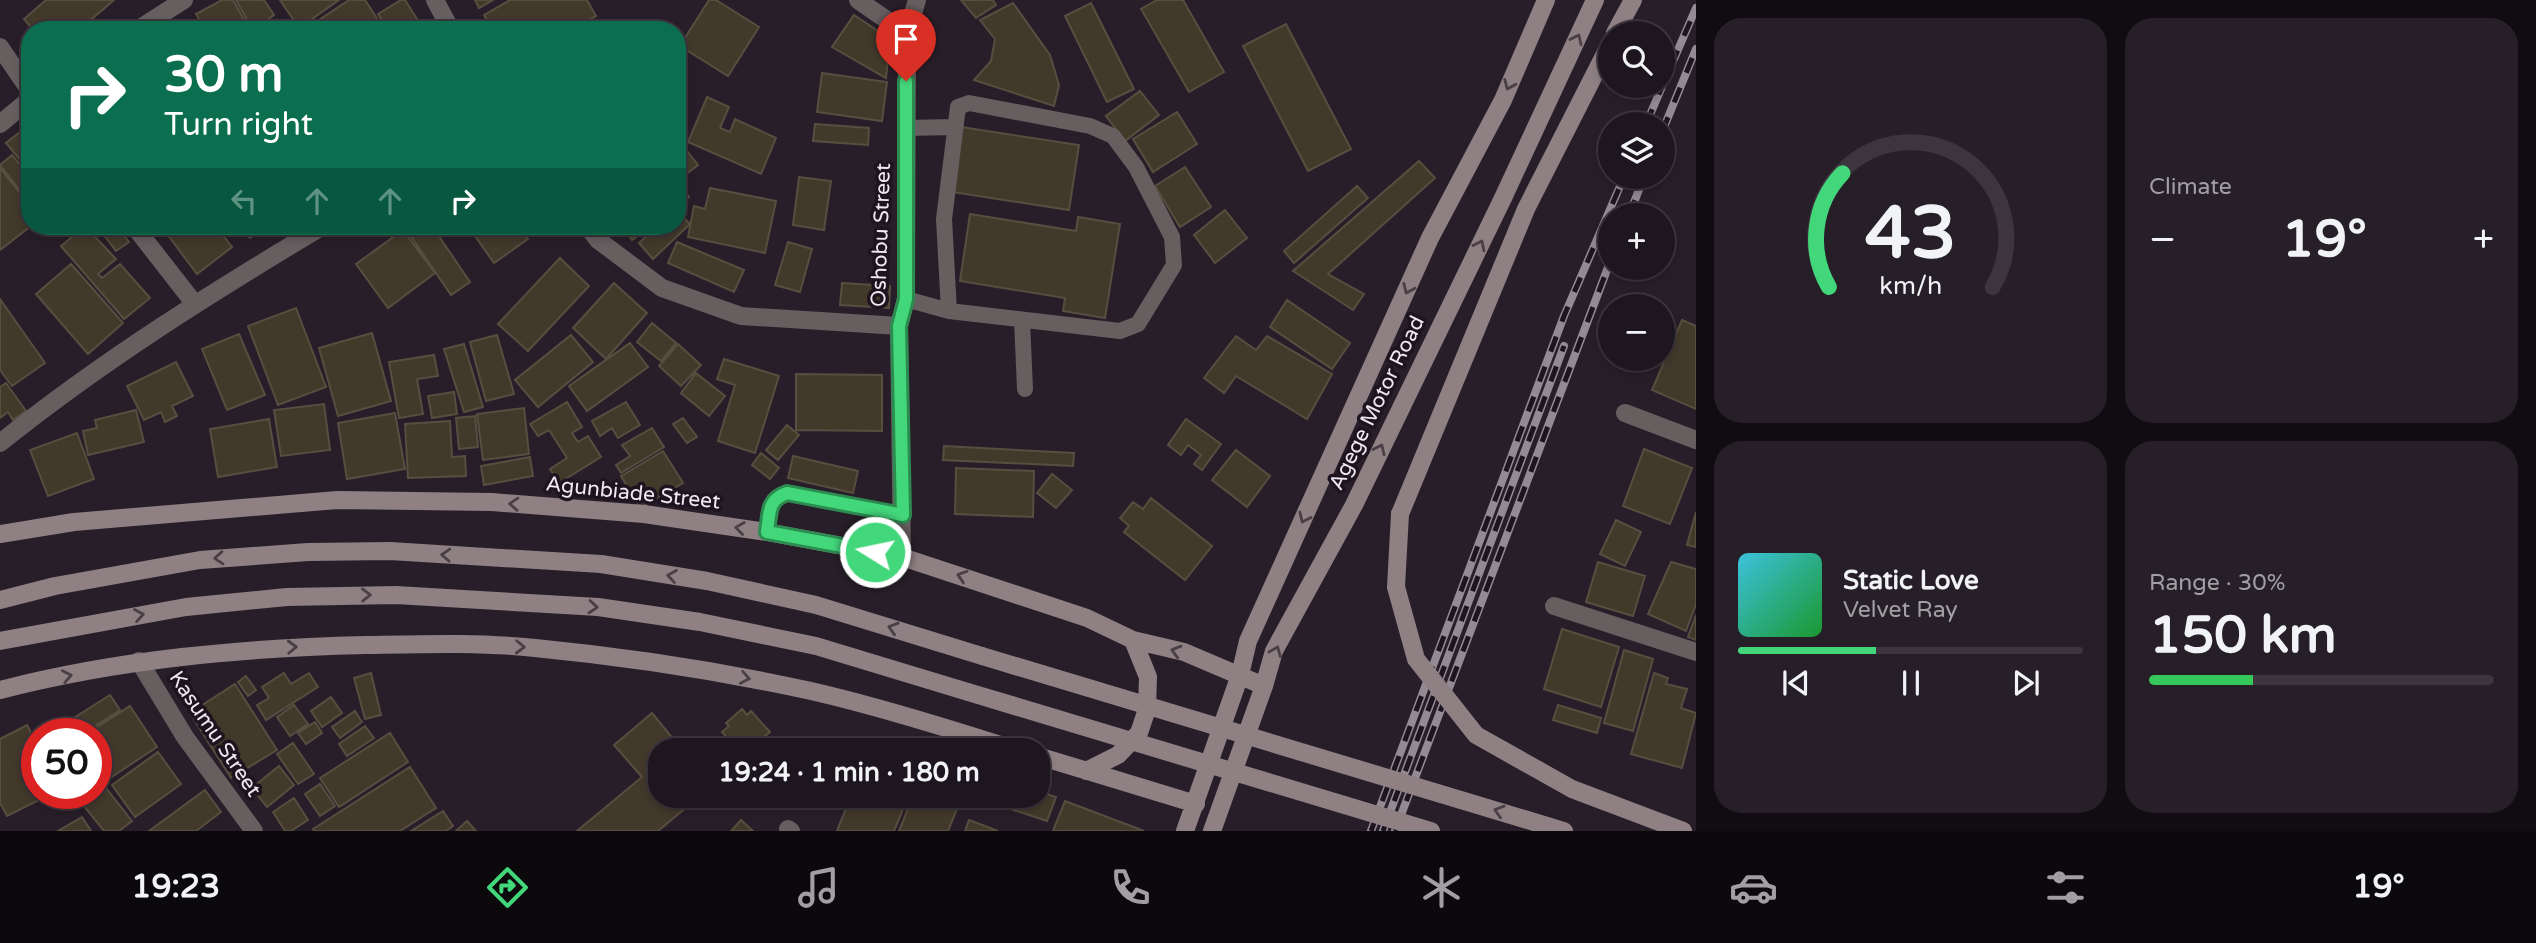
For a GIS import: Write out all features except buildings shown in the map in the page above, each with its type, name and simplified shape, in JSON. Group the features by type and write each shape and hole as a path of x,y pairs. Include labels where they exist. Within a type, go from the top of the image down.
{"main road":[{"name":"Agege Motor Road","path":"1185,831 1240,675 1248,641 1430,238 1503,100 1546,0"},
{"name":"Agege Motor Road","path":"1212,831 1274,651 1354,505 1503,198 1595,0"},
{"path":"1622,21 1633,0"},
{"path":"1598,68 1527,209 1400,514 1396,587 1416,659 1476,735 1572,789 1683,831"},
{"name":"Agunbiade Street","path":"0,534 87,521 337,500 492,502 644,514 902,556 1087,618 1133,639 1184,652 1264,686"},
{"path":"0,600 55,586 200,560 308,552 403,552 601,564 707,581 817,605 1564,831"},
{"path":"0,641 186,607 287,597 396,595 598,607 700,622 816,646 1431,831"},
{"path":"1086,771 1118,755 1139,733 1147,709 1147,677 1133,639"},
{"path":"0,690 139,661 286,647 419,644 532,647 642,661 802,690 978,738"},
{"path":"1050,760 1196,804"}],"street":[{"path":"151,21 184,0"},
{"path":"435,0 446,21"},
{"path":"858,0 907,34"},
{"name":"Oshobu Street","path":"902,556 899,326 906,299 907,34 918,0"},
{"path":"0,47 21,78"},
{"path":"0,124 21,106"},
{"path":"141,235 194,303"},
{"path":"0,443 123,351 194,303 308,235"},
{"path":"594,235 662,288 741,316 899,326"},
{"path":"1625,413 1696,440"},
{"path":"1554,606 1696,652"},
{"name":"Kasumu Street","path":"139,661 185,737 254,831"}],"lane":[{"path":"906,299 949,311 1120,331 1138,324 1174,265 1172,236 1136,167 1113,136 1090,126 969,103 958,107 944,219 949,311"},
{"path":"906,128 955,127"},
{"path":"1022,320 1025,389"},
{"path":"767,532 771,504 777,497 787,493 903,515"}],"railway":[{"path":"1651,112 1696,8"},
{"path":"1670,112 1696,49"},
{"path":"1371,831 1564,316 1619,189"},
{"path":"1634,203 1639,189"},
{"path":"1395,831 1603,280"},
{"path":"1383,831 1564,346"}],"route":[{"path":"875,552 767,532 771,504 777,497 787,493 903,515 899,326 906,299 906,81"}]}
